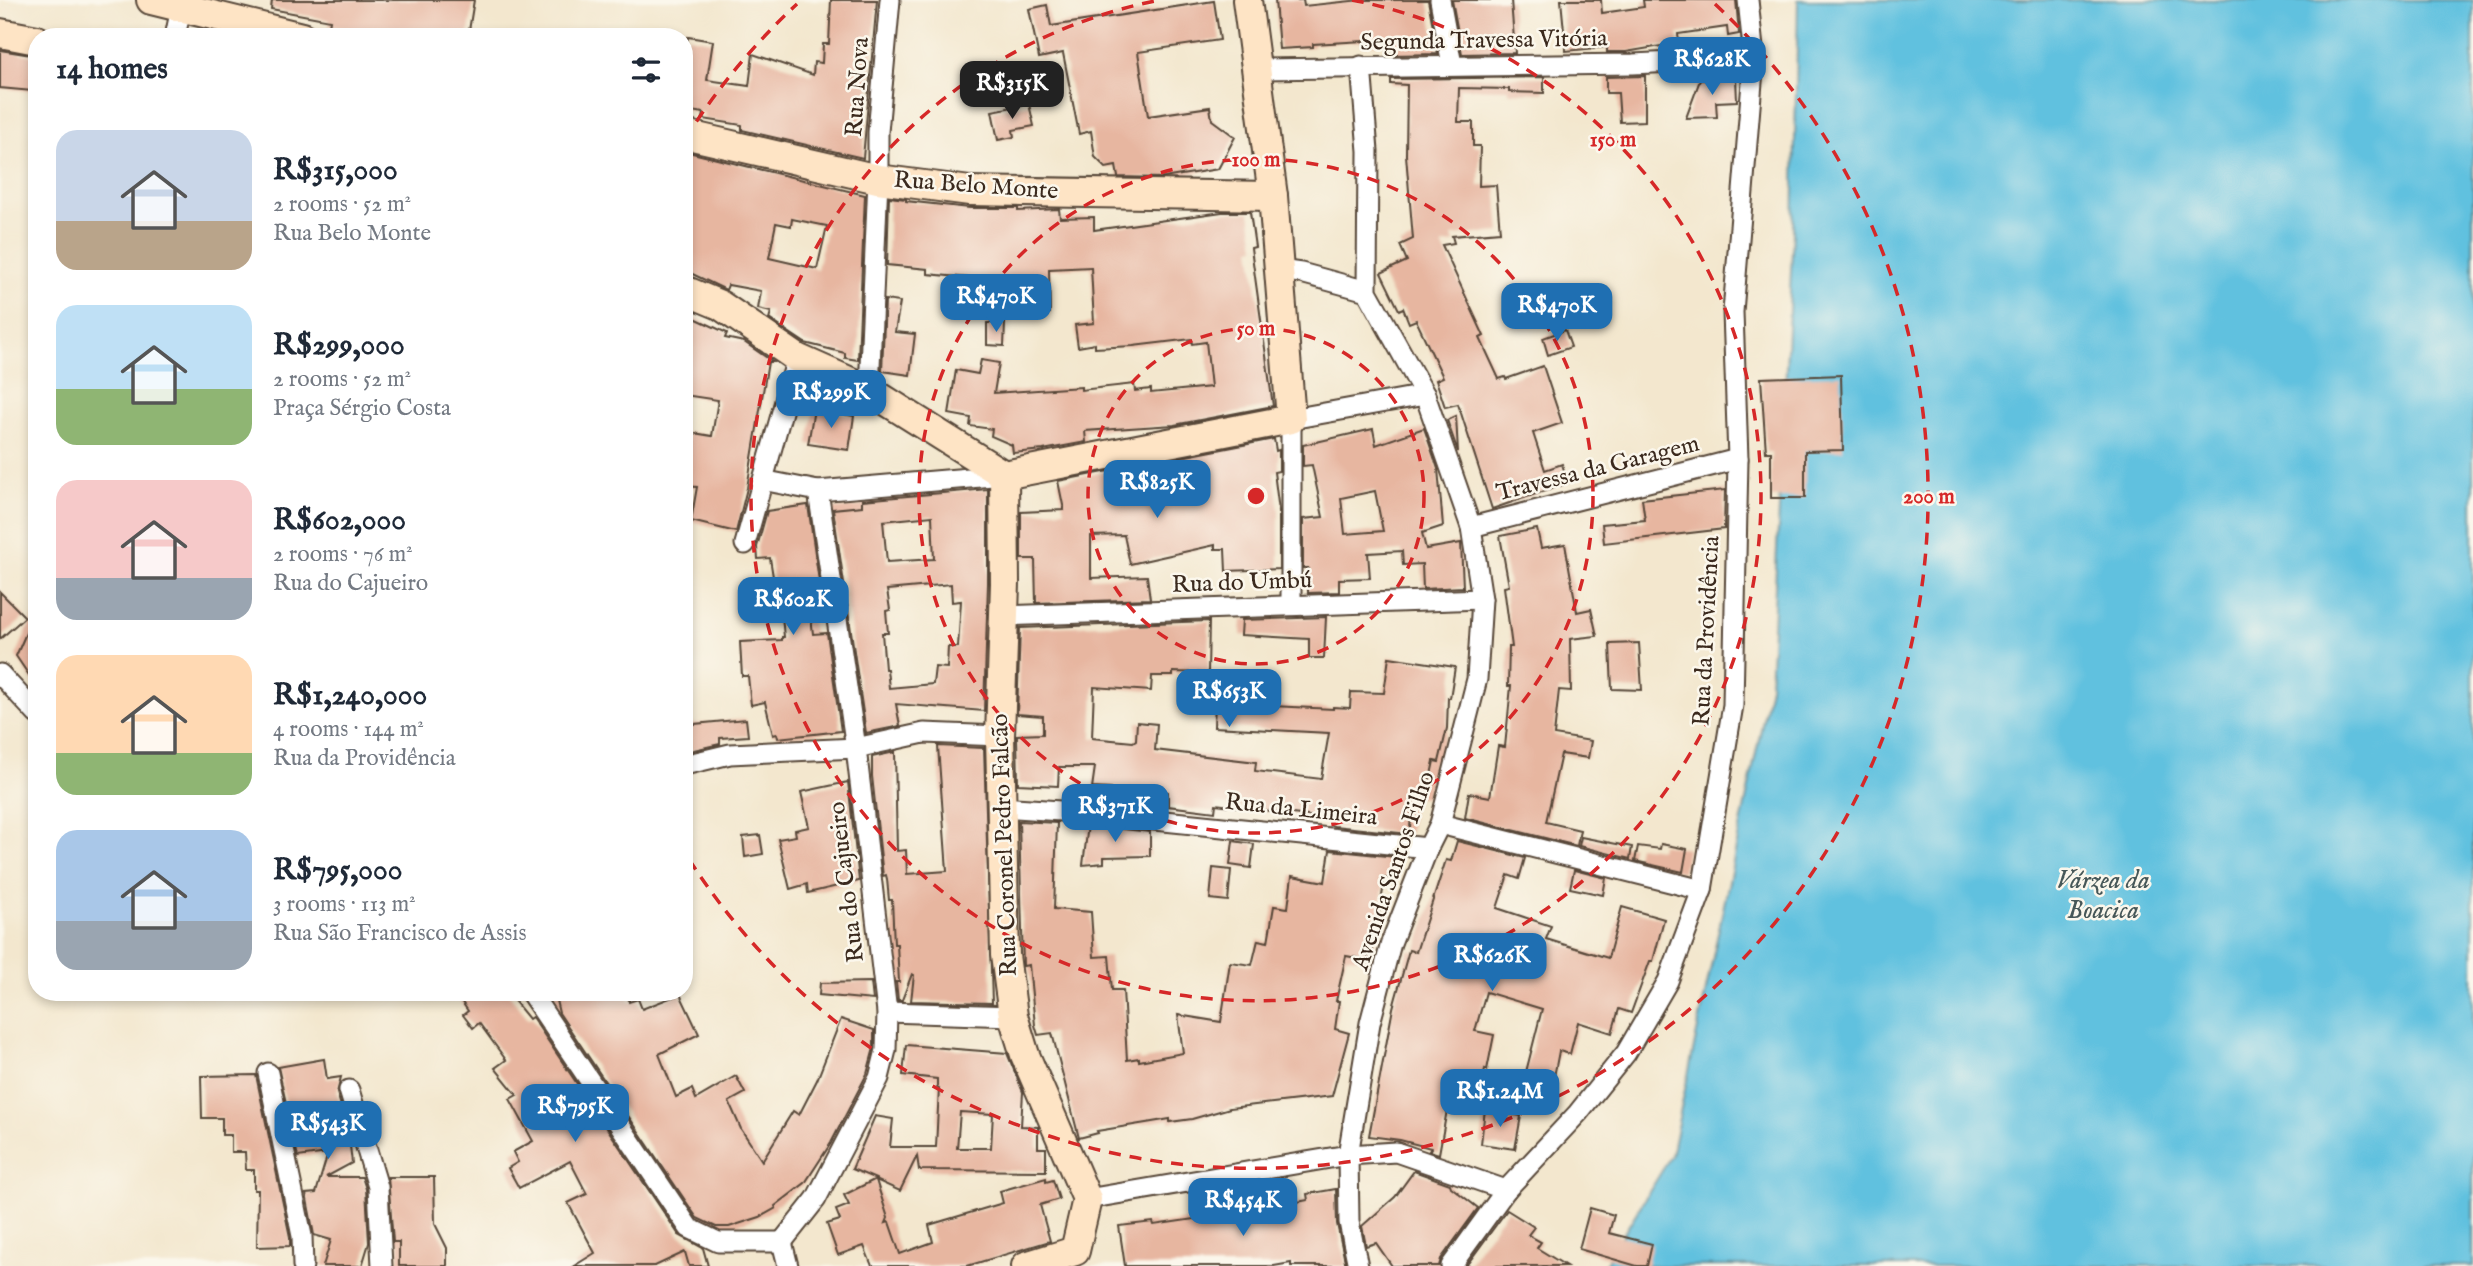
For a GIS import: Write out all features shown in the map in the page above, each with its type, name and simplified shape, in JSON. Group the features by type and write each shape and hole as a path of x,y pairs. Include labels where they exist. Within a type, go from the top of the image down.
{"street":[{"path":"151,0 264,28"},
{"name":"Rua Nova","path":"869,390 878,132 890,0"},
{"path":"1247,0 1273,196 1291,419 1291,606"},
{"path":"1440,0 1452,65"},
{"name":"Rua da Providência","path":"1451,1266 1506,1190 1578,1112 1626,1053 1668,981 1702,890 1733,705 1738,459 1733,312 1754,58 1748,0"},
{"path":"177,28 181,8"},
{"path":"0,33 28,38"},
{"name":"Segunda Travessa Vitória","path":"1255,69 1633,64 1754,58"},
{"path":"1279,270 1301,273 1367,291 1368,151 1361,66"},
{"name":"Rua Belo Monte","path":"693,136 878,179 970,191 1273,196"},
{"name":"Avenida Santos Filho","path":"1358,1266 1349,1222 1349,1155 1370,1023 1391,943 1440,824 1477,679 1482,599 1471,527 1424,395 1367,291"},
{"path":"693,294 720,305 797,358 869,390 1004,475"},
{"path":"745,544 797,358"},
{"path":"765,478 767,481 818,491 1004,475 1424,395"},
{"name":"Travessa da Garagem","path":"1471,527 1738,459"},
{"name":"Rua Coronel Pedro Falcão","path":"1004,475 1004,615 1000,736 1005,955 1013,1016 1025,1055 1087,1199"},
{"name":"Rua do Cajueiro","path":"782,1242 816,1199 879,1078 886,1050 887,1012 856,748 818,491"},
{"name":"Rua do Umbú","path":"1004,615 1482,599"},
{"path":"0,674 28,704"},
{"path":"693,763 730,754 856,748 924,733 1000,736"},
{"name":"Rua da Limeira","path":"1001,807 1076,812 1428,848"},
{"path":"1440,824 1702,890"},
{"path":"536,1001 689,1228 718,1242 782,1242 788,1266"},
{"path":"887,1012 1013,1016"},
{"path":"268,1073 302,1236 303,1266"},
{"path":"349,1090 377,1187 382,1266"},
{"path":"1026,1266 1077,1259 1087,1199 1349,1155 1396,1152 1506,1190"}],"water":[{"name":"Várzea da Boacica","path":"1798,0 2473,0 2473,1266 1604,1266 1671,1156 1770,687 1793,232"}],"building":[{"path":"272,0 474,0 469,28 345,28 329,26 330,20 271,9"},
{"path":"831,0 877,0 863,158 742,130 742,125 703,119 704,113 693,111 693,38 713,41 707,80 749,86 753,54 813,75 814,62 822,63 823,44 829,44"},
{"path":"1275,0 1303,0 1304,6 1361,0 1428,0 1438,54 1392,55 1392,51 1386,51 1385,43 1364,45 1364,41 1279,49"},
{"path":"1452,0 1511,0 1515,53 1462,54"},
{"path":"1561,0 1601,0 1602,13 1644,7 1643,0 1736,0 1739,34 1728,36 1727,27 1678,34 1679,43 1626,52 1607,52 1607,47 1566,51"},
{"path":"1214,1 1220,40 1138,52 1148,116 1210,107 1212,120 1235,137 1218,169 1163,178 1118,177 1116,166 1106,168 1095,157 1091,131 1079,134 1063,53 1039,58 1029,9 1047,5 1051,26"},
{"path":"0,50 28,55 28,91 0,88"},
{"path":"1645,76 1645,121 1620,122 1618,93 1606,93 1606,77"},
{"path":"1544,77 1544,93 1459,88 1458,122 1473,122 1473,146 1480,146 1479,186 1496,185 1500,232 1452,236 1454,243 1442,245 1484,336 1480,338 1499,379 1543,366 1562,423 1533,433 1545,470 1562,464 1568,483 1492,509 1458,404 1445,407 1436,380 1443,377 1416,320 1409,323 1403,308 1399,310 1381,273 1407,261 1400,245 1413,239 1406,155 1407,85 1391,84 1391,79"},
{"path":"1736,78 1737,101 1716,102 1717,117 1686,118 1700,80"},
{"path":"1029,104 1034,126 1013,130 1014,137 998,140 992,111"},
{"path":"693,153 865,195 858,360 845,358 845,353 805,343 769,319 771,312 758,309 761,291 728,285 726,290 693,274","holes":["792,219 827,226 817,269 769,258 776,223 791,226"]},
{"path":"889,197 970,208 1018,208 1018,211 1059,209 1060,218 1094,217 1094,230 1222,212 1250,212 1255,247 1251,248 1273,406 1174,425 1085,431 1086,442 1013,453 1012,445 991,436 992,429 970,426 971,418 949,414 956,370 978,374 981,360 999,363 994,393 1081,387 1081,390 1134,384 1135,391 1151,389 1151,393 1211,387 1206,342 1192,344 1191,339 1133,346 1095,348 1095,344 1078,347 1075,325 1094,323 1091,267 1049,269 1050,313 1009,314 1010,287 1000,286 1000,281 928,274 928,269 887,265"},
{"path":"885,300 900,302 895,332 915,334 910,375 882,371"},
{"path":"693,317 727,333 725,338 744,342 773,362 768,362 747,488 736,532 693,521 697,487 693,487 693,433 712,436 718,400 693,396"},
{"path":"987,323 1005,323 1004,346 987,345"},
{"path":"1565,330 1571,347 1548,355 1543,338"},
{"path":"1841,375 1843,450 1805,451 1805,498 1771,498 1771,452 1766,452 1761,378"},
{"path":"814,409 854,416 849,450 808,444"},
{"path":"1456,416 1458,452 1447,420"},
{"path":"1424,428 1438,469 1443,526 1422,533 1426,549 1461,543 1463,587 1423,589 1422,564 1403,565 1402,551 1368,553 1370,578 1339,579 1339,592 1308,593 1308,568 1303,568 1303,519 1323,517 1312,465 1303,466 1303,445 1373,429 1376,445","holes":["1375,491 1383,531 1345,534 1341,498"]},
{"path":"1274,439 1276,451 1279,450 1279,471 1274,472 1279,511 1279,569 1226,571 1225,549 1215,549 1215,545 1130,564 1124,535 1091,536 1091,578 1147,576 1150,599 1036,603 1035,559 1021,559 1021,512 1064,510 1058,481"},
{"path":"988,489 984,711 896,704 900,726 866,733 833,509 862,506 862,500","holes":["932,516 934,559 887,562 883,521","951,584 952,602 961,601 958,647 948,647 947,668 935,667 933,684 889,688 882,633 888,633 886,611 890,610 887,590"]},
{"path":"1725,490 1724,529 1604,543 1602,524 1645,520 1642,499"},
{"path":"808,505 820,588 808,590 813,634 827,633 841,731 778,738 777,734 773,735 765,702 751,705 748,676 742,676 740,642 782,640 784,637 782,616 794,615 789,581 774,583 770,558 758,559 757,547 767,511"},
{"path":"1537,529 1541,548 1565,544 1577,612 1591,609 1597,636 1570,639 1571,691 1559,690 1554,735 1591,741 1588,758 1561,754 1546,822 1580,830 1577,846 1465,818 1469,793 1490,797 1498,746 1505,747 1511,686 1508,686 1509,647 1512,647 1504,587 1509,586 1500,536"},
{"path":"0,592 25,617 0,639"},
{"path":"1326,617 1324,658 1309,658 1309,639 1241,635 1242,620"},
{"path":"1209,621 1208,673 1173,672 1173,676 1152,676 1151,691 1094,687 1092,738 1133,742 1136,740 1137,722 1157,724 1155,750 1256,762 1255,771 1321,779 1329,733 1214,727 1215,703 1350,708 1351,692 1384,693 1389,657 1455,667 1448,698 1447,728 1439,762 1434,761 1426,798 1414,796 1409,834 1334,826 1330,825 1331,819 1216,804 1215,812 1168,806 1168,792 1092,788 1095,767 1059,767 1058,786 1018,784 1017,735 1043,734 1043,716 1017,714 1020,628"},
{"path":"28,629 28,674 16,656"},
{"path":"1639,643 1642,690 1612,689 1610,644"},
{"path":"746,719 748,736 720,738 720,744 693,750 693,724"},
{"path":"938,746 984,748 992,1003 911,1001 912,974 902,1000 898,1000 897,944 894,944 892,900 889,900 886,875 883,876 872,757 895,752 897,851 906,850 907,874 947,871"},
{"path":"848,782 859,881 808,893 807,884 790,889 778,839 796,836 795,830 809,827 801,792"},
{"path":"1019,821 1057,823 1054,909 1091,912 1094,957 1109,956 1112,990 1123,990 1127,1060 1139,1058 1139,1061 1183,1053 1178,1015 1221,1022 1230,962 1252,965 1258,940 1268,942 1274,906 1288,908 1292,876 1325,882 1330,850 1396,857 1393,879 1385,878 1373,949 1369,948 1368,960 1346,956 1336,1001 1339,1001 1335,1029 1349,1033 1332,1096 1230,1108 1192,1119 1170,1122 1170,1119 1097,1131 1098,1133 1079,1138 1052,1033 1038,1035 1029,965 1023,966"},
{"path":"1088,825 1150,832 1150,856 1104,857 1104,863 1083,865"},
{"path":"760,835 763,854 745,857 743,837"},
{"path":"1581,837 1632,847 1630,859 1579,846"},
{"path":"1233,841 1254,844 1251,868 1230,865"},
{"path":"1457,841 1525,858 1519,879 1508,875 1497,908 1551,926 1546,939 1608,958 1622,907 1664,919 1653,961 1650,961 1631,1013 1619,1009 1612,1033 1578,1022 1570,1054 1559,1051 1553,1082 1525,1076 1542,1009 1486,992 1475,1031 1494,1035 1487,1070 1485,1069 1480,1093 1451,1088 1439,1154 1429,1151 1431,1148 1400,1140 1369,1136 1393,1008 1409,950 1416,952 1446,860 1451,861"},
{"path":"1661,844 1687,849 1683,872 1635,861 1638,846 1660,849"},
{"path":"1213,868 1231,870 1228,901 1210,899"},
{"path":"1574,870 1606,878 1603,895 1570,888"},
{"path":"871,982 873,1000 819,995 820,983"},
{"path":"461,1001 514,1001 529,1019 532,1017 679,1235 703,1248 708,1266 689,1266 685,1252 655,1266 574,1266 595,1253 568,1203 587,1194 570,1161 519,1188 508,1168 518,1162 513,1152 533,1141 510,1099 517,1095 495,1068 506,1060 479,1023 473,1028 463,1015 468,1011"},
{"path":"556,1001 639,1001 642,1009 662,1001 683,1001 699,1034 659,1054 676,1097 692,1089 696,1099 736,1076 745,1093 729,1102 741,1129 762,1161 793,1111 799,1115 817,1080 841,1019 874,1030 874,1048 867,1074 831,1143 805,1183 775,1206 776,1208 760,1217 729,1227 716,1227 697,1218 559,1013"},
{"path":"906,1045 1007,1053 1023,1092 1021,1126 1038,1127 1038,1148 1046,1148 1046,1171 919,1170 917,1156 900,1191 876,1180 888,1218 886,1223 889,1222 900,1254 933,1242 929,1225 1003,1203 1000,1191 1046,1178 1046,1182 1053,1180 1059,1199 1040,1205 1050,1241 967,1266 872,1266 864,1246 838,1255 827,1224 840,1220 836,1210 849,1205 844,1195 876,1179 852,1169 875,1116 893,1119 890,1147 936,1147 939,1088 937,1079 903,1075","holes":["960,1112 993,1114 991,1148 957,1148"]},
{"path":"324,1059 327,1079 341,1077 337,1093 348,1129 352,1163 326,1177 362,1177 366,1189 369,1243 362,1266 323,1266 331,1240 314,1235 306,1194 316,1193 328,1153 298,1157 278,1067"},
{"path":"256,1075 290,1246 257,1247 258,1190 254,1190 254,1170 246,1170 245,1152 231,1152 231,1135 222,1135 222,1118 202,1118 201,1076"},
{"path":"1485,1109 1521,1116 1515,1149 1481,1144"},
{"path":"1414,1171 1450,1184 1478,1208 1441,1259 1439,1266 1392,1266 1376,1243 1366,1246 1362,1226 1395,1197"},
{"path":"388,1177 434,1177 435,1224 447,1248 447,1266 399,1266 399,1242 393,1242"},
{"path":"1336,1189 1337,1224 1346,1266 1291,1266 1291,1263 1274,1266 1125,1266 1119,1226 1153,1222 1154,1225 1194,1219 1215,1215 1215,1211 1245,1207 1245,1212 1308,1200 1307,1194"},
{"path":"1590,1208 1614,1215 1609,1233 1652,1244 1647,1266 1637,1266 1579,1249"},
{"path":"1507,1210 1534,1227 1528,1235 1541,1242 1537,1248 1566,1266 1466,1266"}]}
